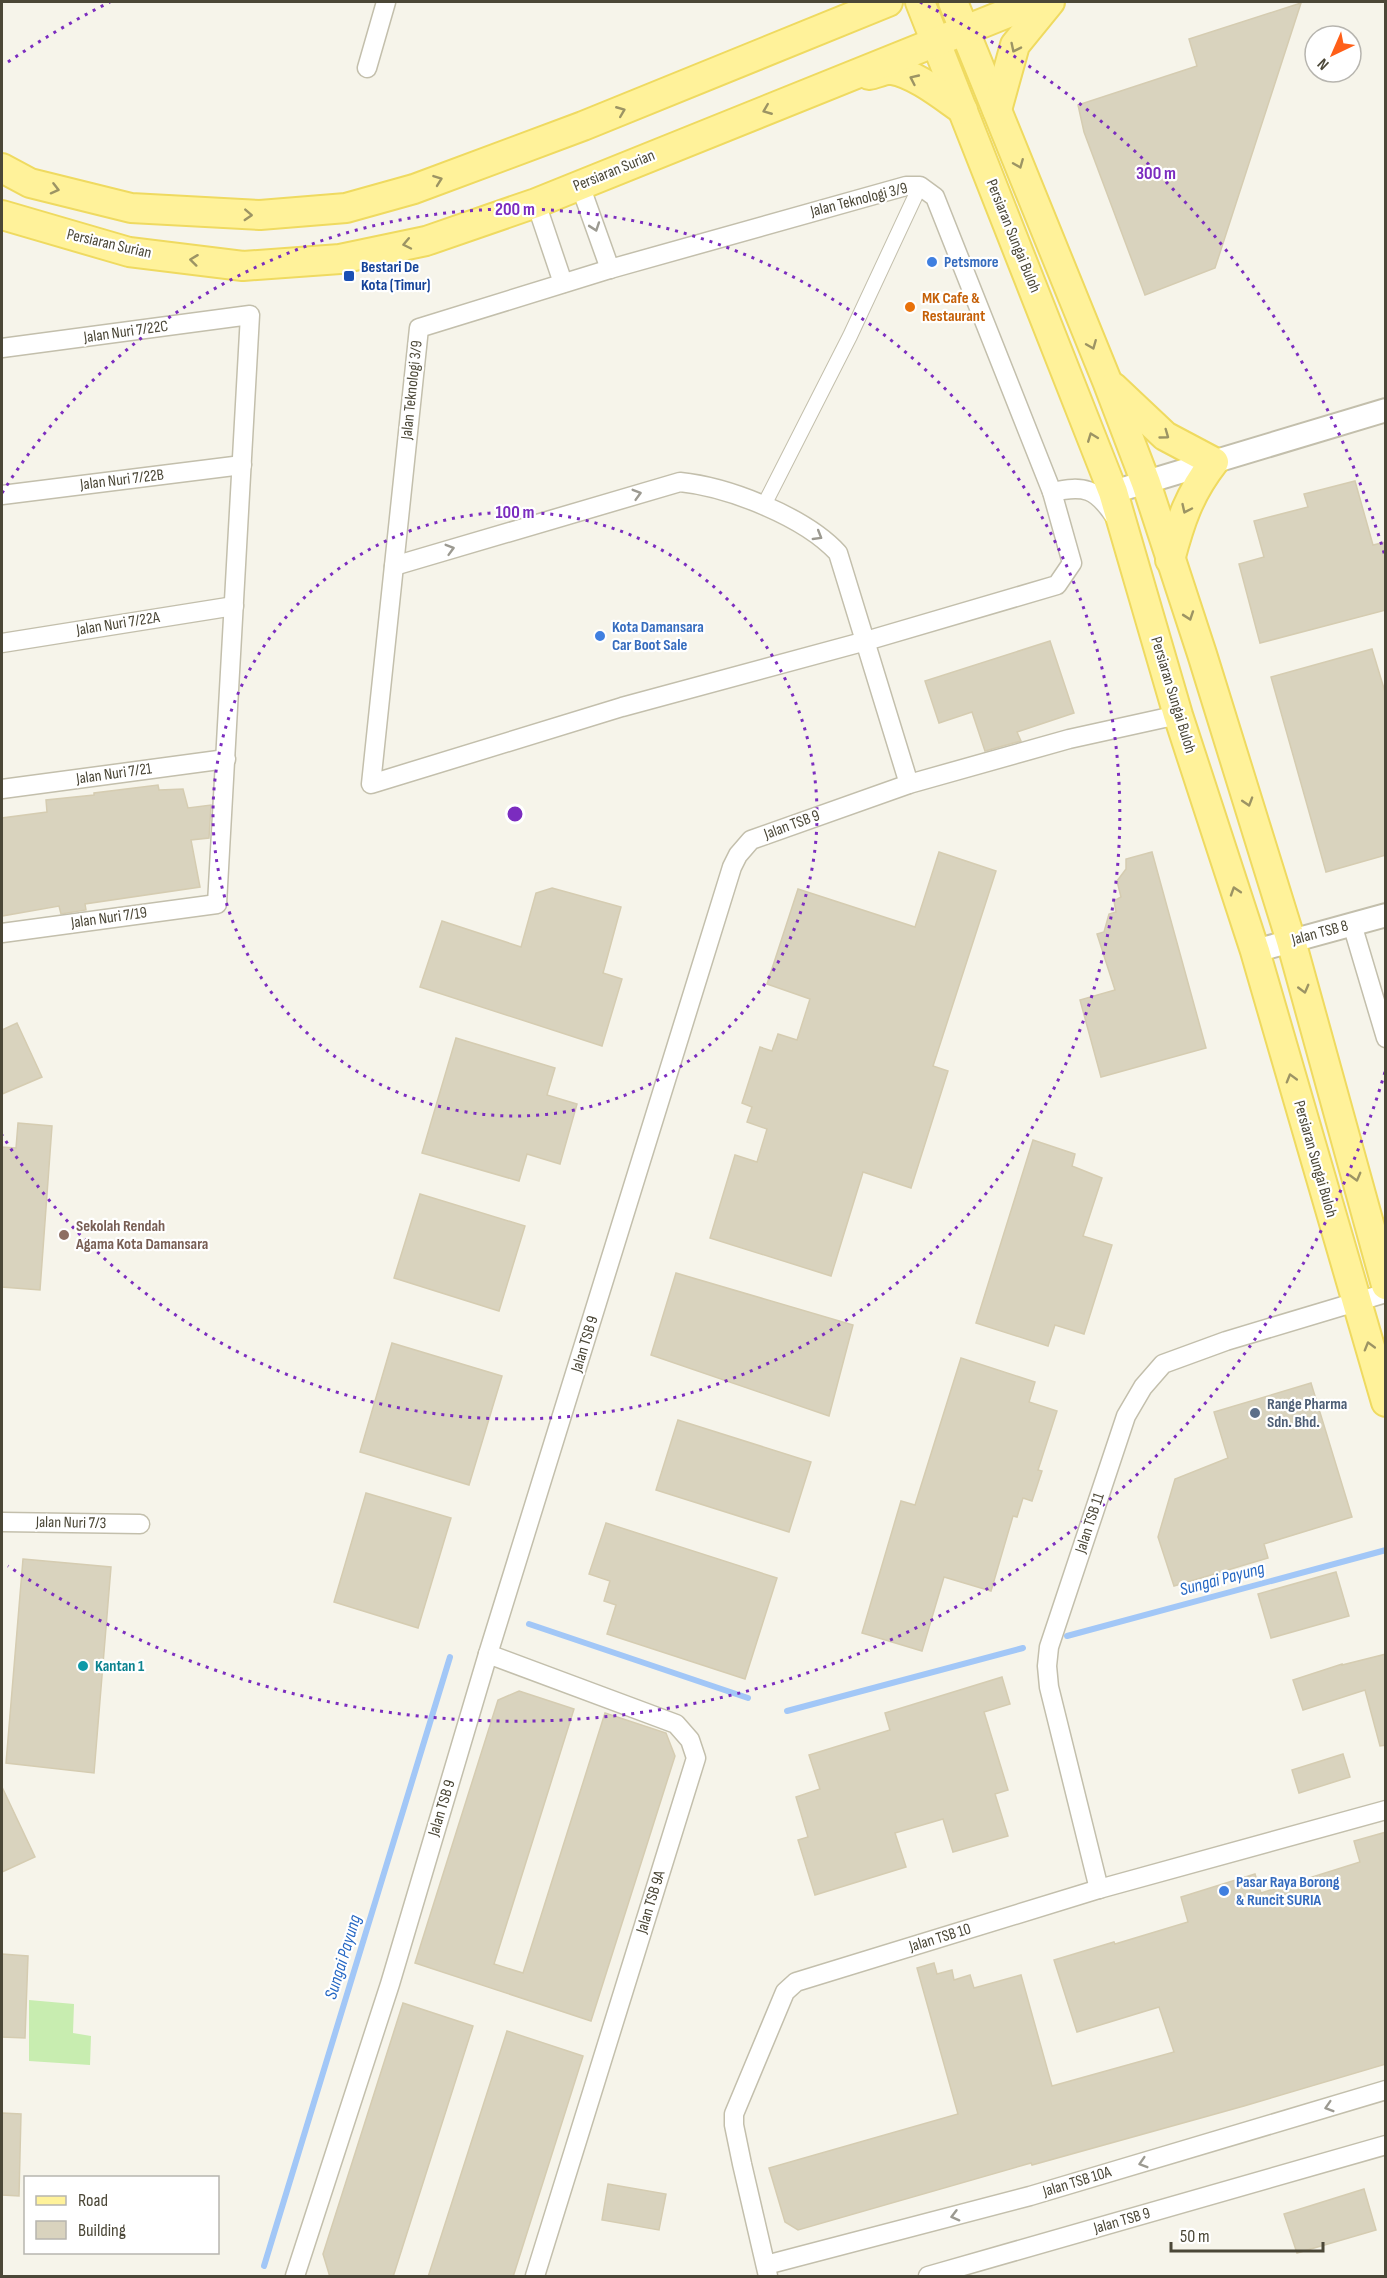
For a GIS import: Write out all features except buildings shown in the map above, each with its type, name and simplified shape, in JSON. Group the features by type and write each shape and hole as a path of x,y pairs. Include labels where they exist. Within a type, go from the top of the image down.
{"main road":[{"path":"2,168 30,183 131,208 260,215 346,208 414,189 583,126 888,2"},
{"name":"Persiaran Sungai Buloh","path":"920,2 1113,492 1178,715 1255,951 1386,1402"},
{"name":"Persiaran Sungai Buloh","path":"953,2 1146,483 1291,941 1386,1286"},
{"name":"Persiaran Surian","path":"2,215 129,252 243,266 340,259 426,241 536,203 1035,2"},
{"path":"997,110 1015,45 1050,2"},
{"path":"821,88 891,70 926,85 963,110"},
{"path":"1107,381 1165,436 1214,462 1187,504 1179,523 1170,561"}],"street":[{"path":"367,68 386,2"},
{"path":"580,185 610,269"},
{"name":"Jalan Teknologi 3/9","path":"906,186 920,186 935,197 1052,492 1072,563 1057,585 622,707 370,784 419,328 610,269 906,186"},
{"path":"764,505 850,336 920,186"},
{"path":"536,203 563,284"},
{"name":"Jalan Nuri 7/22C","path":"2,348 250,315 242,465"},
{"path":"1113,492 1386,410"},
{"path":"226,759 242,465"},
{"name":"Jalan Nuri 7/22B","path":"2,495 242,465"},
{"path":"394,566 680,482 698,484 774,509 828,542 838,554 909,784"},
{"path":"1052,492 1073,488 1086,489 1097,495 1127,536"},
{"name":"Jalan Nuri 7/22A","path":"2,643 234,606"},
{"name":"Jalan TSB 9","path":"295,2277 390,1984 488,1654 738,855 751,840 909,784 1069,739 1178,715"},
{"name":"Jalan Nuri 7/21","path":"2,789 226,759"},
{"name":"Jalan Nuri 7/19","path":"2,933 217,904 226,759"},
{"name":"Jalan TSB 8","path":"1255,951 1386,915"},
{"path":"1352,924 1386,1038"},
{"name":"Jalan TSB 11","path":"1099,1889 1049,1687 1047,1666 1049,1647 1126,1416 1143,1387 1163,1364 1226,1341 1386,1293"},
{"name":"Jalan Nuri 7/3","path":"2,1521 140,1524"},
{"name":"Jalan TSB 9A","path":"488,1654 676,1724 690,1740 696,1758 535,2277"},
{"name":"Jalan TSB 10","path":"767,2271 742,2164 734,2114 785,1992 795,1982 1099,1889 1386,1810"},
{"name":"Jalan TSB 10A","path":"767,2271 1030,2196 1386,2090"},
{"name":"Jalan TSB 9","path":"928,2277 1386,2145"}],"green space":[{"path":"29,2000 74,2004 73,2033 91,2036 90,2065 29,2061"}],"waterway":[{"name":"Sungai Payung","path":"1067,1636 1386,1550"},
{"name":"Sungai Payung","path":"529,1624 748,1698"},
{"name":"Sungai Payung","path":"787,1711 1023,1648"},
{"name":"Sungai Payung","path":"264,2266 450,1657"}],"place":[{"name":"Petsmore","path":"932,262"},
{"name":"Bestari De Kota (Timur)","path":"349,276"},
{"name":"MK Cafe & Restaurant","path":"910,307"},
{"name":"Kota Damansara Car Boot Sale","path":"600,636"},
{"name":"Sekolah Rendah Agama Kota Damansara","path":"64,1235"},
{"name":"Range Pharma Sdn. Bhd.","path":"1255,1413"},
{"name":"Kantan 1","path":"83,1666"},
{"name":"Pasar Raya Borong & Runcit SURIA","path":"1224,1891"}]}
